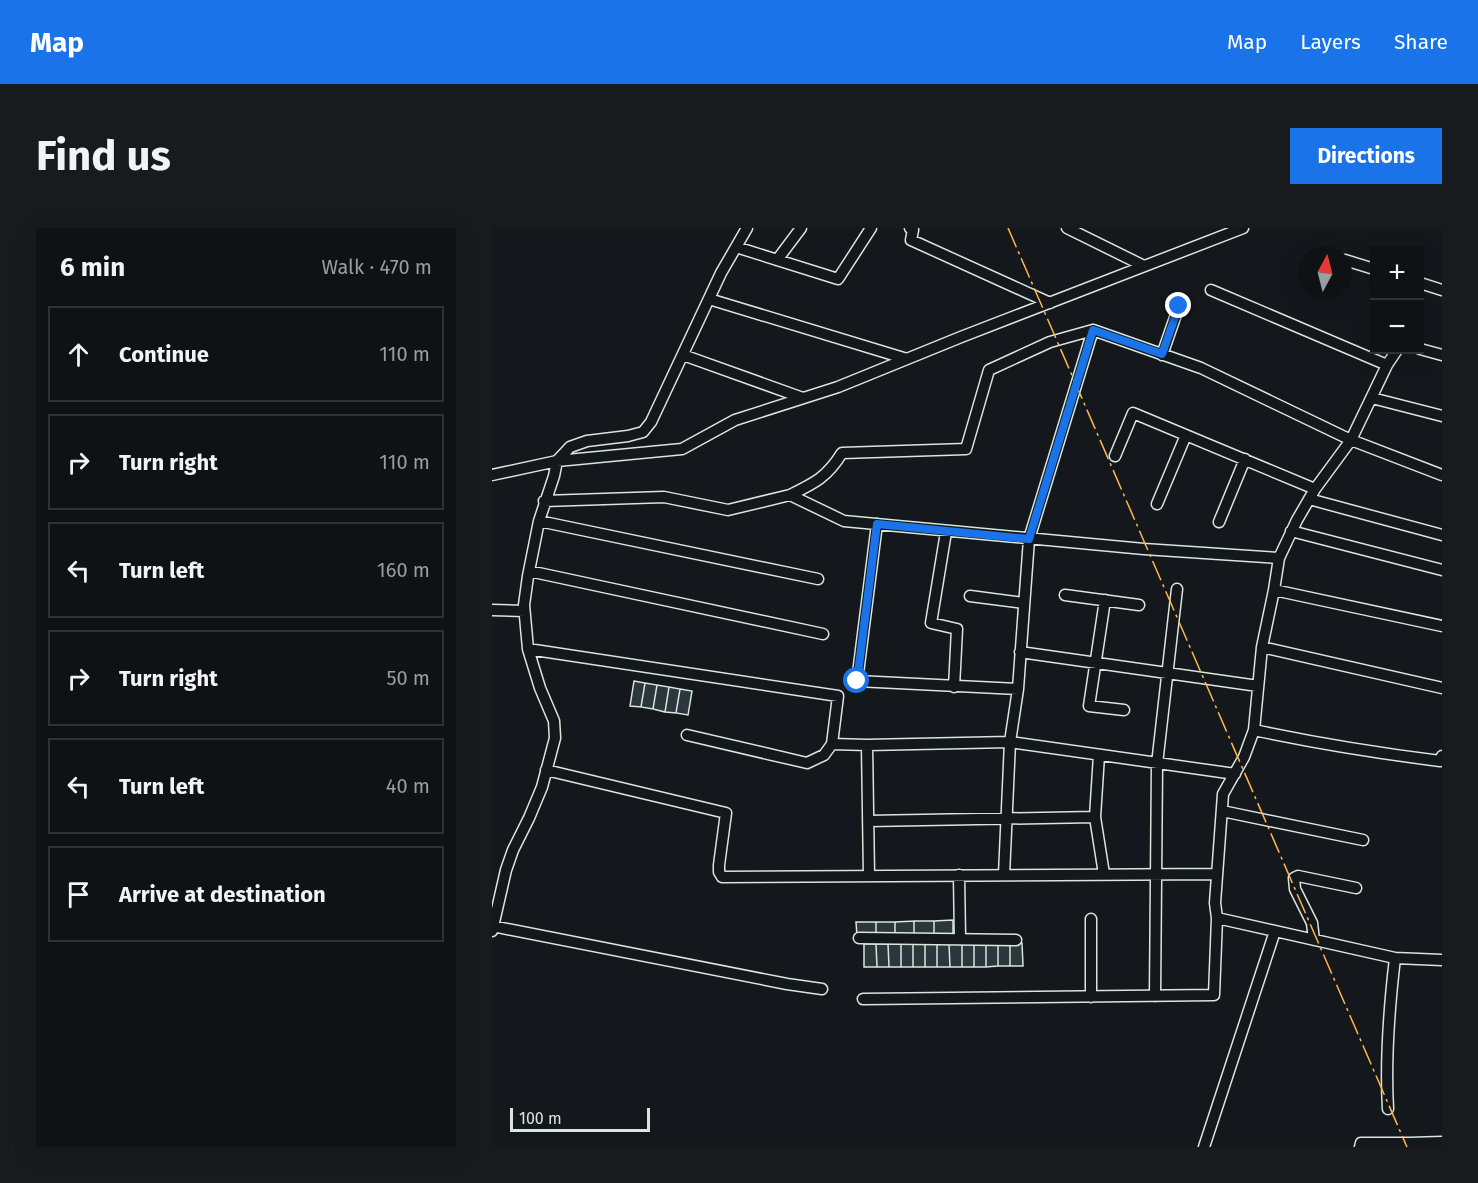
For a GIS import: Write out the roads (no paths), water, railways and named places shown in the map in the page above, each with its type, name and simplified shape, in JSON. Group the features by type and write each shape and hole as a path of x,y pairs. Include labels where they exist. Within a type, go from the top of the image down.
{"street":[{"path":"747,228 709,299 651,422 643,432 587,441 570,447 557,461 539,521 524,611 528,649 554,721 555,738 538,798 506,870 493,928 822,989"},
{"path":"777,260 801,228"},
{"path":"736,248 838,279 871,228"},
{"path":"910,228 913,231 911,240 1050,303"},
{"path":"1067,228 1144,266"},
{"path":"492,475 557,461 682,449 735,420 838,387 1243,228"},
{"path":"1352,262 1370,268"},
{"path":"1424,285 1442,290"},
{"path":"1211,290 1387,366"},
{"path":"709,299 908,359"},
{"path":"1162,354 1179,306"},
{"path":"1004,875 1010,742 1018,689 1029,539 1093,330"},
{"path":"544,501 664,497 728,510 790,495 820,481 833,468 842,453 966,450 989,370 1050,342 1093,330 1201,368 1352,440 1442,475"},
{"path":"1424,350 1442,355"},
{"path":"863,999 1214,995 1217,918 1215,903 1223,794 1244,757 1254,730 1262,647 1279,558 1291,531 1315,489 1352,440 1394,354"},
{"path":"683,355 803,398"},
{"path":"1372,398 1442,416"},
{"path":"1115,456 1133,413 1315,489"},
{"path":"1157,504 1186,435"},
{"path":"1219,522 1245,459"},
{"path":"790,495 844,521 1144,549 1279,558"},
{"path":"1309,500 1442,535"},
{"path":"539,521 818,579"},
{"path":"877,524 857,681 1018,689"},
{"path":"1291,531 1442,570"},
{"path":"946,532 931,623 957,629 954,687"},
{"path":"529,571 823,634"},
{"path":"1155,996 1157,764 1177,589"},
{"path":"1274,590 1442,626"},
{"path":"1065,595 1138,605"},
{"path":"970,596 1024,603"},
{"path":"1105,600 1089,706 1124,710"},
{"path":"492,610 524,611"},
{"path":"1262,647 1442,688"},
{"path":"528,649 838,696 832,744 824,755 807,763 687,735"},
{"path":"1020,652 1258,686"},
{"path":"1254,730 1327,745 1411,757 1440,761 1442,756"},
{"path":"832,744 1010,742 1234,774"},
{"path":"867,745 869,876"},
{"path":"1099,755 1095,817 1104,874"},
{"path":"546,770 726,813 718,865 722,877 1217,874"},
{"path":"1222,811 1363,840"},
{"path":"868,821 1095,817"},
{"path":"959,875 960,939"},
{"path":"1314,940 1312,923 1295,889 1294,878 1298,876 1356,888"},
{"path":"1217,918 1395,958 1442,960"},
{"path":"1091,919 1091,997"},
{"path":"1204,1147 1275,931"},
{"path":"859,938 1016,940"},
{"path":"1388,1109 1386,1065 1395,958"},
{"path":"1360,1147 1361,1143 1411,1145 1442,1142"}]}
